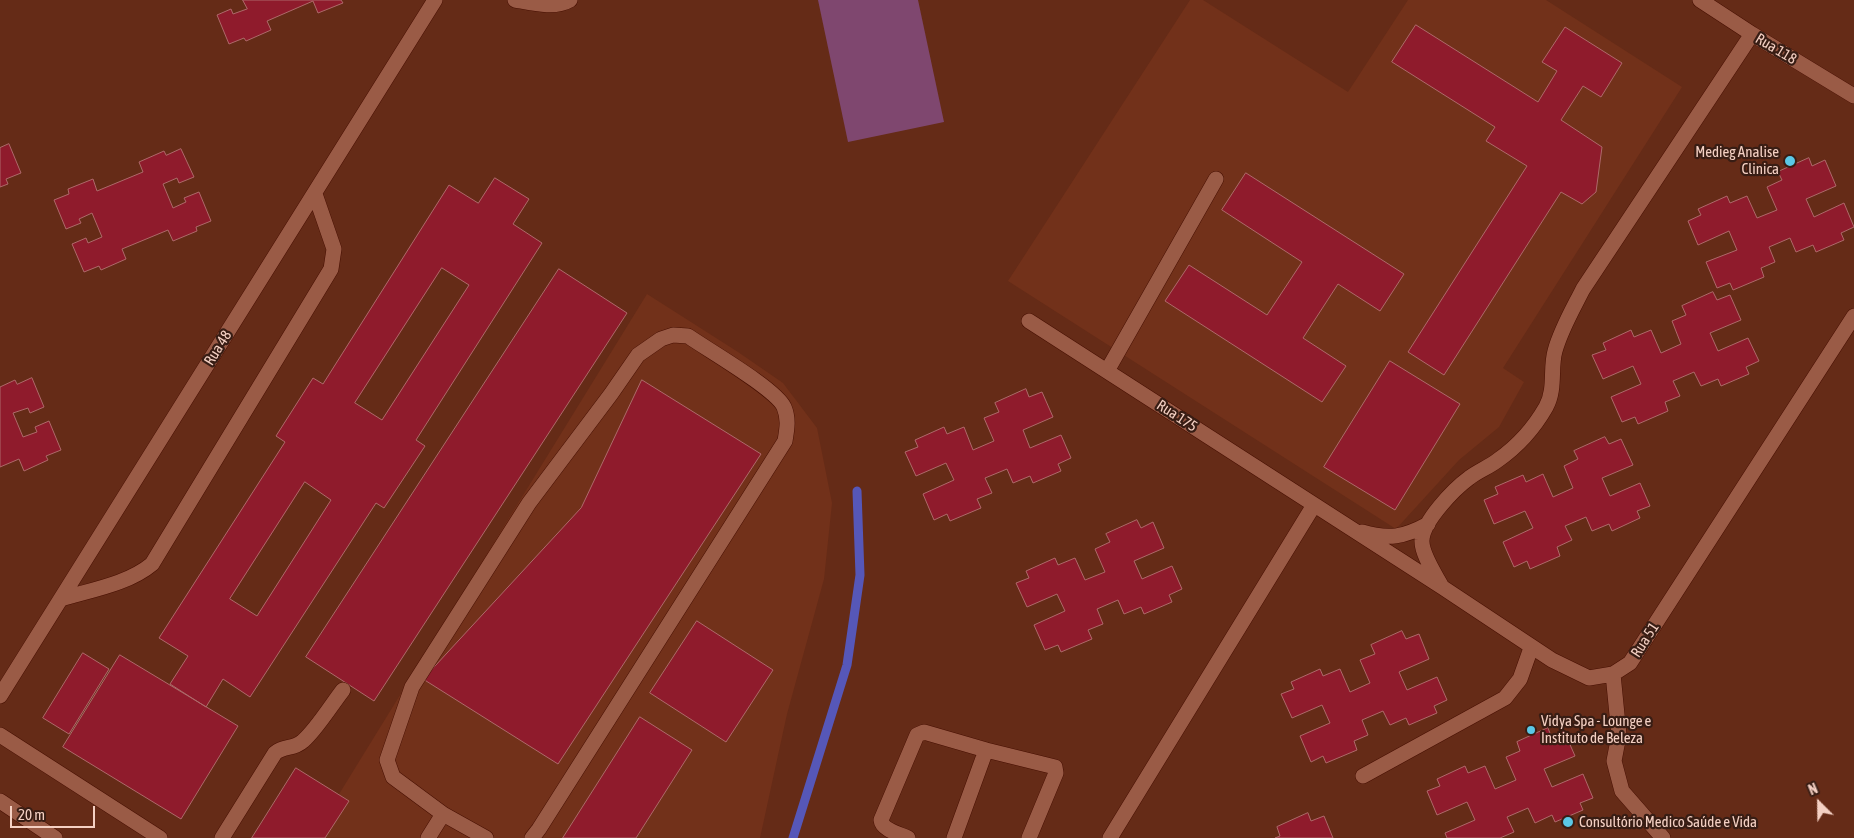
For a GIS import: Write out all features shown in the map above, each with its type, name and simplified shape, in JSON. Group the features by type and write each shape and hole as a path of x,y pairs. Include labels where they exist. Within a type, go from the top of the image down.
{"street":[{"name":"Rua 48","path":"0,696 436,0"},
{"path":"515,0 546,5 570,0"},
{"name":"Rua 118","path":"1700,0 1854,96"},
{"path":"1442,587 1425,555 1422,540 1428,524 1445,498 1469,477 1498,461 1524,439 1547,405 1553,378 1554,353 1566,321 1583,289 1752,34"},
{"path":"1107,371 1216,179"},
{"path":"61,599 128,579 141,573 152,564 331,268 334,250 315,194"},
{"name":"Rua 51","path":"1320,508 1552,660 1589,678 1613,674 1630,664 1854,316"},
{"name":"Rua 175","path":"1029,321 1320,508"},
{"path":"486,838 443,814 393,777 387,760 412,687 529,503 638,355 661,339 673,335 688,336 772,392 784,406 788,423 785,441 540,829 532,838"},
{"path":"1110,838 1320,508"},
{"path":"1352,529 1375,536 1392,536 1407,535 1428,524"},
{"path":"1363,776 1506,698 1520,679 1531,648"},
{"path":"1613,674 1619,735 1614,761 1622,791 1663,838"},
{"path":"222,838 275,753 282,748 294,748 304,740 343,690"},
{"path":"908,838 885,828 882,820 917,735 920,732 929,732 986,750 1052,765 1056,768 1029,838"},
{"path":"0,735 160,838"},
{"path":"954,838 986,750"},
{"path":"0,801 55,838"},
{"path":"428,838 443,814"}],"shaded area":[{"path":"818,0 918,0 944,122 848,142"},
{"path":"1190,0 1203,0 1348,92 1408,0 1546,0 1682,87 1503,368 1524,382 1499,427 1459,460 1396,529 1008,281"},
{"path":"647,294 783,383 817,428 832,503 824,579 787,714 760,838 312,838"}],"building":[{"path":"243,0 341,0 343,3 318,13 313,1 267,21 271,30 246,41 244,38 229,44 217,15 231,9 233,14 247,9"},
{"path":"1416,25 1538,102 1557,71 1542,62 1565,27 1622,63 1601,97 1583,86 1561,120 1602,147 1596,192 1582,204 1561,192 1444,375 1408,352 1527,166 1486,141 1495,127 1392,62"},
{"path":"9,144 21,173 6,179 8,184 0,187 0,148"},
{"path":"181,149 194,177 179,183 177,178 163,184 173,208 186,202 184,198 199,192 211,221 196,227 197,231 173,241 168,230 122,249 126,259 101,270 99,266 84,272 72,244 86,238 88,243 102,237 92,213 79,219 81,223 66,229 54,200 69,194 68,189 93,179 97,191 143,172 139,162 164,151 166,155"},
{"path":"1809,158 1812,166 1825,160 1836,186 1806,199 1814,217 1844,203 1854,227 1841,233 1844,240 1816,252 1813,245 1796,252 1790,238 1769,247 1775,262 1761,268 1764,277 1733,290 1730,283 1717,288 1706,262 1737,250 1729,231 1698,245 1688,221 1701,215 1698,209 1727,196 1730,203 1747,196 1757,218 1777,210 1767,187 1782,180 1778,172"},
{"path":"1246,173 1404,274 1380,311 1338,284 1303,338 1346,366 1322,402 1165,301 1189,265 1267,315 1302,262 1222,210"},
{"path":"495,178 529,199 513,224 542,243 416,440 425,446 384,508 376,503 250,697 223,679 206,707 170,684 188,656 159,638 285,442 276,436 313,378 323,384 449,185 478,203","holes":["442,268 469,285 382,420 355,403","305,482 331,500 257,616 230,599"]},
{"path":"559,269 627,313 374,701 306,657"},
{"path":"1713,292 1717,300 1730,295 1741,320 1710,333 1718,351 1748,338 1759,361 1746,367 1749,374 1721,386 1718,379 1701,386 1694,372 1673,381 1680,396 1665,402 1668,411 1638,424 1635,417 1622,422 1611,397 1641,384 1633,366 1603,379 1592,355 1606,350 1603,343 1631,330 1634,337 1651,330 1661,353 1681,344 1672,321 1686,315 1682,306"},
{"path":"1390,361 1460,404 1395,510 1324,467"},
{"path":"32,378 44,407 30,413 28,408 13,413 23,437 37,432 35,427 49,421 61,450 46,456 48,460 24,471 19,459 0,467 0,387 15,380 17,384"},
{"path":"642,380 761,454 558,764 423,679 581,508"},
{"path":"1026,389 1029,397 1042,392 1053,417 1023,430 1030,448 1061,435 1071,458 1058,464 1061,471 1033,483 1030,476 1013,483 1007,469 985,478 992,493 977,499 981,508 950,521 947,514 934,520 923,494 954,480 946,463 916,476 905,452 918,447 915,440 944,427 947,434 964,427 973,450 994,441 984,418 999,412 995,403"},
{"path":"1605,437 1609,444 1621,439 1633,465 1602,478 1610,496 1640,483 1650,506 1637,511 1640,518 1612,531 1609,524 1592,531 1586,517 1565,526 1572,540 1557,547 1560,556 1530,569 1527,561 1514,567 1503,542 1533,528 1525,511 1494,524 1484,500 1498,494 1495,487 1523,475 1526,482 1543,474 1553,497 1573,488 1564,466 1578,459 1574,451"},
{"path":"1137,520 1141,528 1153,522 1164,548 1134,561 1142,579 1172,566 1182,589 1169,595 1172,602 1144,614 1141,607 1124,614 1118,600 1097,609 1103,624 1088,630 1092,639 1061,652 1058,645 1045,650 1034,625 1065,611 1057,594 1027,607 1016,583 1029,578 1026,571 1055,558 1058,565 1075,558 1085,580 1105,572 1095,549 1110,542 1106,534"},
{"path":"697,621 773,670 726,742 650,693"},
{"path":"1402,631 1406,639 1419,634 1429,659 1399,672 1407,690 1437,677 1447,700 1434,706 1437,713 1409,725 1406,718 1390,725 1383,711 1362,720 1368,735 1354,741 1357,750 1326,763 1323,756 1311,762 1300,736 1330,723 1322,705 1292,718 1281,694 1294,689 1291,682 1320,669 1323,676 1340,669 1350,692 1370,683 1360,660 1375,654 1371,645"},
{"path":"83,653 109,669 69,734 43,718"},
{"path":"120,655 238,726 181,819 63,747"},
{"path":"640,717 692,750 636,838 563,838"},
{"path":"1548,728 1551,736 1564,731 1575,756 1544,769 1552,787 1583,774 1593,798 1580,803 1583,810 1555,822 1552,815 1535,823 1528,808 1507,817 1514,832 1500,838 1447,838 1445,833 1475,820 1467,802 1437,815 1427,791 1440,786 1437,779 1465,766 1468,773 1485,766 1495,789 1516,780 1506,757 1520,751 1517,742"},
{"path":"296,768 349,801 325,838 252,838"},
{"path":"1308,813 1311,821 1324,816 1333,838 1275,838 1280,836 1277,827"}],"waterway":[{"path":"793,838 847,665 860,575 857,491"}],"place":[{"name":"Medieg Analise Clinica","path":"1790,161"},
{"name":"Vidya Spa - Lounge e Instituto de Beleza","path":"1531,730"},
{"name":"Consultório Medico Saúde e Vida","path":"1568,822"}]}
